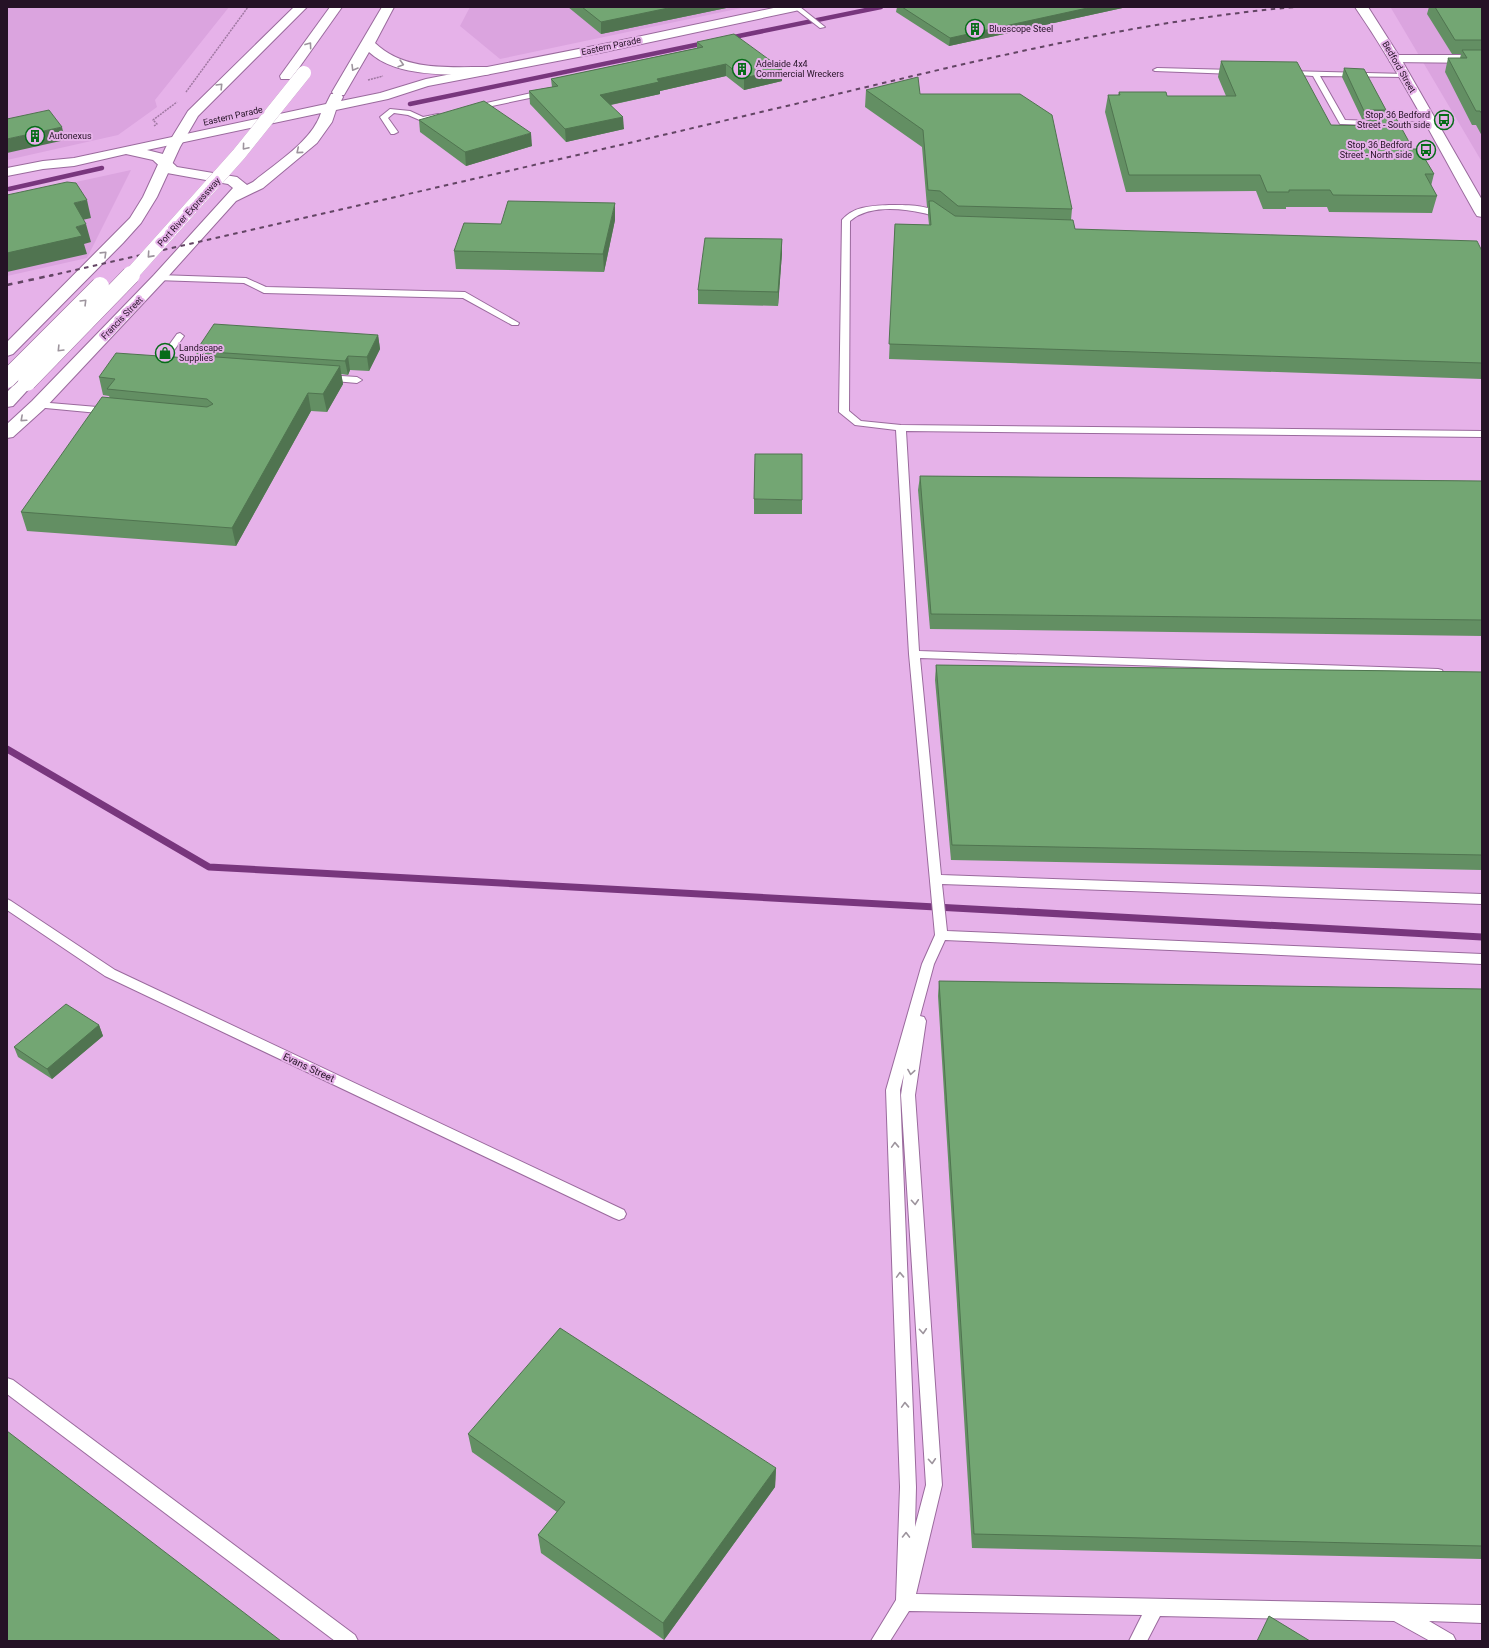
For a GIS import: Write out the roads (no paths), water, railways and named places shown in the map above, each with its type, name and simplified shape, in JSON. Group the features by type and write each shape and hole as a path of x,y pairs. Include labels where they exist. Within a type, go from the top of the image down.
{"main road":[{"path":"236,127 215,126 199,118 301,7"},
{"name":"Port River Expressway","path":"118,268 189,193 286,76 336,7"},
{"path":"232,198 258,186 312,140 325,122 330,107 368,44 388,7"},
{"name":"Bedford Street","path":"1361,7 1368,15 1404,74 1481,210"},
{"name":"Eastern Parade","path":"43,165 62,156 181,133 236,127 383,96 426,83 798,10"},
{"path":"368,44 374,52 383,58 405,66 485,72"},
{"path":"1395,59 1482,59"},
{"name":"Port River Expressway","path":"7,402 145,260 210,189 274,113 313,61"},
{"name":"Eastern Parade","path":"7,172 43,165 74,162 125,150 181,133 199,118 388,83 426,83"},
{"path":"325,122 352,110 376,103 383,96"},
{"path":"7,351 118,240 136,220 150,198 181,133"},
{"path":"125,150 150,153 166,162 172,170 232,180 241,186 232,198"},
{"name":"Francis Street","path":"7,433 38,405 160,278 232,198"},
{"path":"7,379 107,279"}],"lane":[{"path":"798,10 822,28"},
{"path":"1157,70 1244,72"},
{"path":"1275,72 1404,74"},
{"path":"1315,73 1343,122 1432,125"},
{"path":"468,109 536,94"},
{"path":"394,132 384,117 393,111 410,112 422,119 445,114"},
{"path":"947,222 935,212 897,207 876,207 858,211 846,220 844,412 858,423 902,428 1482,434"},
{"path":"160,278 246,281 264,290 465,296 515,323"},
{"path":"180,336 163,359 173,368 181,368"},
{"path":"319,378 357,380"},
{"path":"38,405 118,412"},
{"path":"902,428 914,654 942,934 928,964 893,1090 908,1487 905,1602"},
{"path":"914,654 1450,672"},
{"path":"937,880 1482,899"},
{"name":"Evans Street","path":"7,904 110,973 619,1214"},
{"path":"942,934 1482,958"},
{"path":"880,1641 905,1602 934,1485 908,1095 928,964"},
{"path":"7,1385 350,1641"},
{"path":"905,1602 1482,1614"},
{"path":"1138,1641 1155,1608"},
{"path":"1396,1612 1447,1641"}],"waterway":[{"path":"729,38 881,7"},
{"path":"410,104 705,43"},
{"path":"9,189 102,168"},
{"path":"7,749 209,867 1482,937"}],"railway":[{"path":"49,276 1026,50 1160,24 1227,14 1295,7"},
{"path":"7,285 53,275"}],"place":[{"name":"Bluescope Steel","path":"975,29"},
{"name":"Adelaide 4x4 Commercial Wreckers","path":"742,69"},
{"name":"Stop 36 Bedford Street - South side","path":"1444,120"},
{"name":"Autonexus","path":"35,136"},
{"name":"Stop 36 Bedford Street - North side","path":"1426,150"},
{"name":"Landscape Supplies","path":"165,353"}]}
